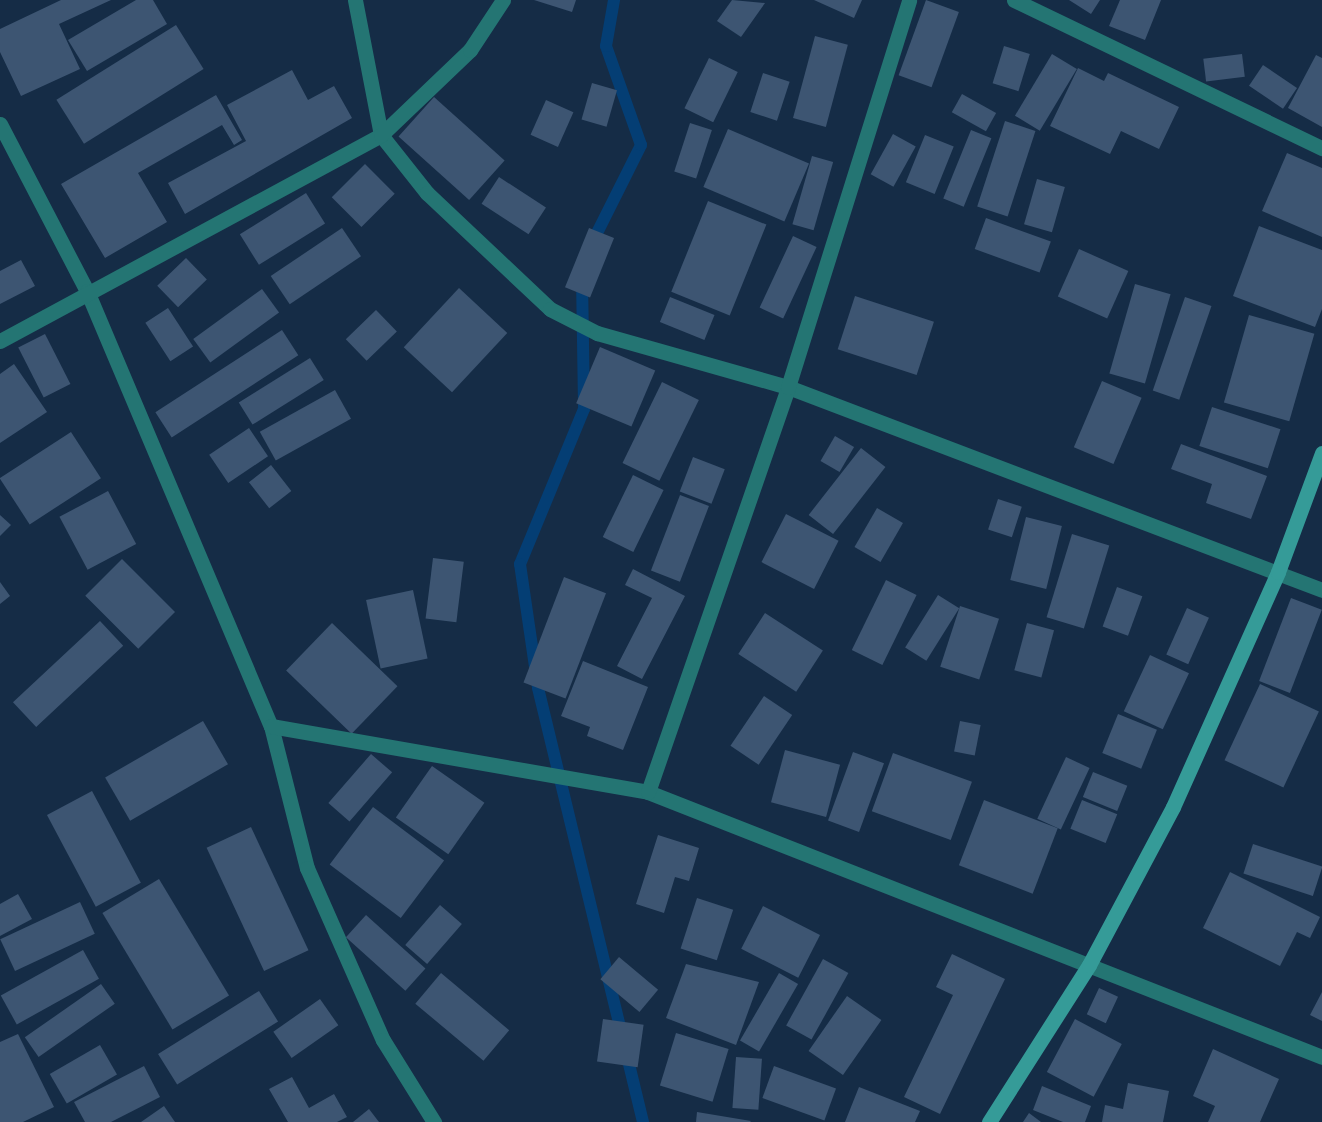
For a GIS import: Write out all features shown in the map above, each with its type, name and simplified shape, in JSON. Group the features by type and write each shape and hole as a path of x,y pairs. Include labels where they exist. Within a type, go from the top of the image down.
{"street":[{"path":"355,0 381,135 427,193 550,309 597,333 788,387 1322,590"},
{"path":"0,341 87,291 381,135 470,50 503,0"},
{"path":"648,792 788,387 909,0"},
{"path":"1014,0 1322,148"},
{"path":"0,124 87,291 271,726 307,868 383,1040 434,1122"},
{"path":"989,1122 1089,965 1173,807 1278,572 1322,453"},
{"path":"271,726 648,792 1322,1057"}],"building":[{"path":"61,0 111,0 59,24 80,69 21,96 0,52 0,29"},
{"path":"136,0 153,0 167,24 87,71 68,40"},
{"path":"534,0 576,0 572,12"},
{"path":"732,0 765,3 741,37 717,21"},
{"path":"814,0 862,0 854,18"},
{"path":"926,0 959,12 932,87 899,75"},
{"path":"1069,0 1100,0 1091,14"},
{"path":"1120,0 1161,0 1145,40 1109,26"},
{"path":"176,25 204,69 84,144 56,100"},
{"path":"815,36 848,45 826,127 793,118"},
{"path":"1004,46 1030,54 1018,91 993,83"},
{"path":"1052,54 1077,69 1040,131 1015,116"},
{"path":"1242,54 1245,77 1206,82 1203,59"},
{"path":"1316,55 1322,58 1322,127 1288,108"},
{"path":"709,58 738,72 713,122 684,108"},
{"path":"1263,65 1297,88 1283,109 1249,86"},
{"path":"1078,68 1104,81 1108,73 1179,107 1159,149 1121,131 1110,154 1050,126"},
{"path":"292,70 308,100 334,86 352,118 185,214 168,183 246,141 227,105"},
{"path":"763,73 790,82 777,121 750,112"},
{"path":"592,83 617,90 607,127 582,120"},
{"path":"962,94 996,113 986,131 952,112"},
{"path":"216,95 242,140 234,145 222,125 138,173 167,222 105,258 61,184"},
{"path":"434,97 505,161 469,200 399,136"},
{"path":"546,100 573,112 558,147 531,135"},
{"path":"1005,121 1035,131 1008,216 977,207"},
{"path":"690,123 712,130 696,179 674,172"},
{"path":"728,129 809,163 784,221 703,187"},
{"path":"971,130 991,138 964,207 943,199"},
{"path":"893,134 916,147 893,187 871,174"},
{"path":"925,135 954,147 935,194 906,182"},
{"path":"1287,153 1322,168 1322,237 1262,211"},
{"path":"812,156 833,162 814,230 792,224"},
{"path":"365,164 395,194 361,227 332,197"},
{"path":"499,177 546,207 529,234 482,204"},
{"path":"1037,179 1065,187 1052,232 1024,224"},
{"path":"306,193 325,224 259,265 240,234"},
{"path":"708,201 766,225 730,315 671,292"},
{"path":"986,218 1051,242 1040,273 975,249"},
{"path":"1259,226 1322,250 1322,309 1315,327 1233,296"},
{"path":"342,228 361,256 290,304 271,276"},
{"path":"589,228 614,238 590,297 565,287"},
{"path":"793,236 817,247 783,319 760,308"},
{"path":"1079,249 1128,271 1107,318 1058,297"},
{"path":"186,258 207,280 178,307 157,286"},
{"path":"21,260 35,286 0,304 0,271"},
{"path":"1135,284 1171,294 1145,384 1109,373"},
{"path":"459,288 507,333 452,392 404,347"},
{"path":"262,289 279,312 210,362 193,339"},
{"path":"855,296 934,322 917,375 838,349"},
{"path":"670,297 715,315 704,340 660,322"},
{"path":"1185,297 1211,306 1179,400 1153,391"},
{"path":"168,308 193,347 170,361 145,323"},
{"path":"376,310 397,332 367,361 346,339"},
{"path":"1249,315 1314,334 1289,421 1224,402"},
{"path":"282,330 298,355 172,437 155,412"},
{"path":"45,334 70,384 44,398 18,348"},
{"path":"600,347 655,370 631,427 576,403"},
{"path":"310,358 324,380 253,425 239,403"},
{"path":"14,364 47,412 0,443 0,374"},
{"path":"1102,381 1142,398 1113,464 1074,447"},
{"path":"662,382 699,400 659,481 623,463"},
{"path":"335,390 351,419 276,461 260,432"},
{"path":"1212,407 1280,429 1268,468 1199,446"},
{"path":"249,428 268,456 228,483 209,455"},
{"path":"71,432 101,478 30,524 0,478"},
{"path":"835,436 854,447 840,472 820,461"},
{"path":"1181,444 1267,476 1251,519 1206,503 1212,484 1171,469"},
{"path":"861,448 885,467 833,534 809,515"},
{"path":"693,457 725,469 711,504 680,492"},
{"path":"271,465 291,491 269,508 249,482"},
{"path":"633,475 664,490 633,552 603,537"},
{"path":"108,491 136,544 88,570 59,517"},
{"path":"680,495 709,506 680,582 651,571"},
{"path":"998,499 1022,507 1012,537 988,529"},
{"path":"877,508 903,523 880,562 854,547"},
{"path":"786,514 839,541 814,589 761,562"},
{"path":"0,515 11,525 0,536"},
{"path":"1026,517 1062,526 1046,589 1010,580"},
{"path":"1072,534 1109,545 1084,629 1047,617"},
{"path":"433,558 464,562 456,622 426,619"},
{"path":"122,559 175,612 138,649 85,596"},
{"path":"633,569 685,596 642,679 617,666 652,598 625,585"},
{"path":"564,577 606,593 566,699 524,682"},
{"path":"886,580 917,595 882,665 852,650"},
{"path":"0,582 10,596 0,604"},
{"path":"1117,587 1142,596 1128,636 1103,626"},
{"path":"413,590 428,658 381,668 366,600"},
{"path":"938,595 959,608 926,661 905,648"},
{"path":"1291,598 1322,610 1290,693 1259,681"},
{"path":"960,606 999,619 979,680 940,667"},
{"path":"1187,608 1209,618 1188,664 1166,655"},
{"path":"765,613 823,651 796,692 738,654"},
{"path":"100,621 123,646 36,727 13,702"},
{"path":"332,623 397,686 352,734 286,670"},
{"path":"1027,623 1054,630 1041,678 1014,670"},
{"path":"1150,655 1189,673 1163,729 1124,711"},
{"path":"583,661 648,687 623,750 587,736 590,727 561,716"},
{"path":"1260,684 1319,711 1283,788 1225,760"},
{"path":"764,696 792,715 759,765 730,746"},
{"path":"1118,714 1157,730 1141,769 1102,753"},
{"path":"203,721 228,764 130,821 105,778"},
{"path":"960,721 981,725 975,755 954,751"},
{"path":"785,750 840,765 826,817 771,802"},
{"path":"853,752 884,763 859,832 828,821"},
{"path":"893,753 972,782 951,840 872,811"},
{"path":"371,754 392,772 349,821 328,803"},
{"path":"1066,757 1090,768 1061,830 1037,819"},
{"path":"432,766 484,803 448,854 396,818"},
{"path":"1093,772 1127,786 1117,811 1083,797"},
{"path":"92,791 141,883 96,907 47,815"},
{"path":"984,800 1058,828 1033,894 959,865"},
{"path":"1082,800 1117,814 1106,843 1070,829"},
{"path":"373,807 444,861 401,918 330,865"},
{"path":"251,827 308,950 264,971 207,848"},
{"path":"658,835 699,848 689,881 675,877 664,913 636,904"},
{"path":"1253,844 1322,866 1313,896 1243,873"},
{"path":"1230,872 1320,917 1310,938 1297,932 1280,966 1203,928"},
{"path":"159,879 229,996 172,1030 102,913"},
{"path":"18,894 32,919 0,936 0,904"},
{"path":"697,898 733,910 717,960 681,948"},
{"path":"80,902 95,934 15,971 0,939"},
{"path":"440,905 462,924 427,964 405,945"},
{"path":"763,906 820,935 798,978 741,949"},
{"path":"366,915 425,969 405,991 346,937"},
{"path":"83,950 99,979 17,1024 1,996"},
{"path":"952,954 1005,979 940,1114 904,1097 953,995 936,987"},
{"path":"619,957 658,990 639,1012 600,979"},
{"path":"823,959 848,973 812,1040 786,1025"},
{"path":"686,964 759,982 736,1045 666,1018"},
{"path":"441,973 509,1030 483,1061 415,1004"},
{"path":"779,973 798,984 759,1052 740,1041"},
{"path":"101,984 115,1004 39,1057 25,1037"},
{"path":"1099,988 1118,997 1106,1023 1087,1014"},
{"path":"259,991 278,1022 177,1085 158,1054"},
{"path":"1322,992 1322,1021 1310,1015"},
{"path":"847,996 881,1020 843,1075 809,1051"},
{"path":"320,999 338,1025 292,1058 273,1032"},
{"path":"603,1019 644,1025 638,1067 597,1062"},
{"path":"1075,1019 1122,1044 1094,1097 1047,1072"},
{"path":"676,1033 729,1049 713,1102 660,1086"},
{"path":"18,1034 54,1107 23,1122 0,1122 0,1042"},
{"path":"100,1045 117,1074 67,1103 50,1074"},
{"path":"1213,1049 1279,1079 1260,1122 1208,1122 1215,1106 1193,1096"},
{"path":"736,1057 762,1059 758,1110 732,1108"},
{"path":"144,1066 160,1097 111,1122 85,1122 74,1102"},
{"path":"774,1066 836,1089 824,1121 762,1098"},
{"path":"292,1077 309,1108 334,1094 347,1117 337,1122 288,1122 269,1089"},
{"path":"1128,1083 1169,1091 1163,1122 1102,1122 1105,1105 1123,1109"},
{"path":"1042,1086 1091,1106 1085,1122 1063,1122 1033,1110"},
{"path":"859,1087 920,1111 915,1122 845,1122"},
{"path":"164,1106 175,1122 141,1122"},
{"path":"369,1109 379,1122 353,1122"},
{"path":"697,1112 751,1121 696,1122"},
{"path":"1029,1113 1041,1122 1023,1122"}],"waterway":[{"path":"591,245 641,145 606,46 614,0"},
{"path":"582,278 584,409 520,564 538,688 643,1122"}]}
